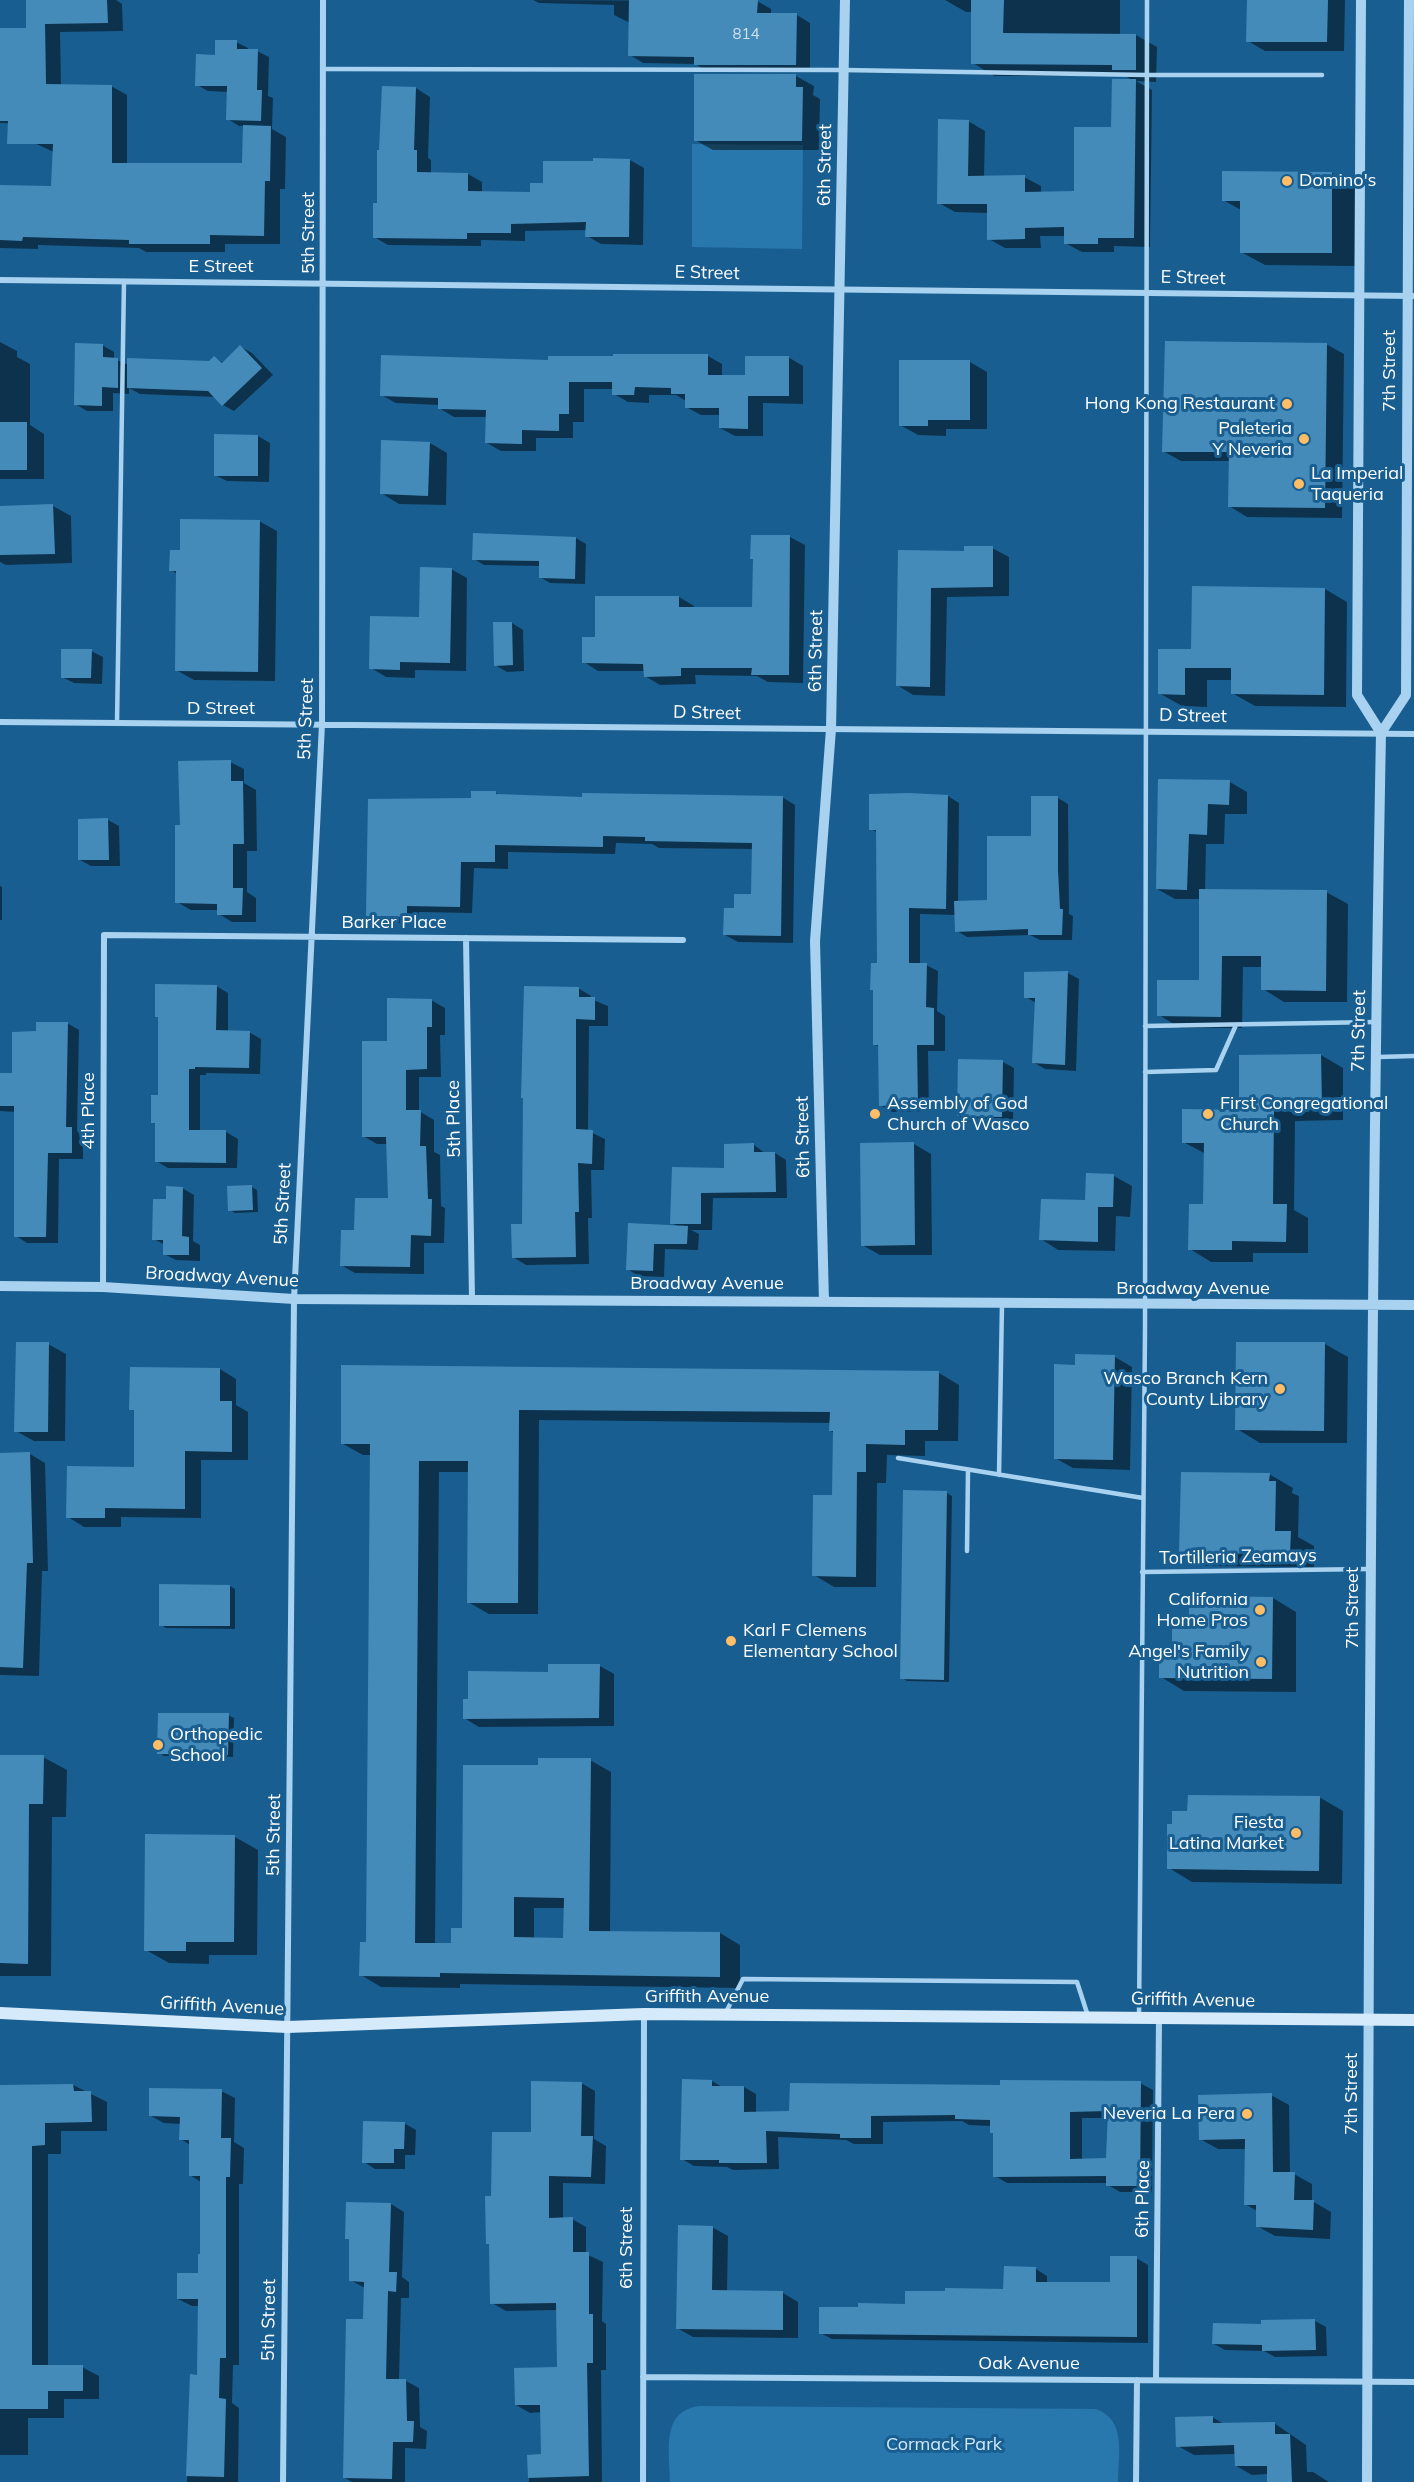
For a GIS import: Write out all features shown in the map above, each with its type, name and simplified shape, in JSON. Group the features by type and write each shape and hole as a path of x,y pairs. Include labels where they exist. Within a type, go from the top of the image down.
{"main road":[{"name":"Griffith Avenue","path":"0,2013 287,2027 644,2014 1414,2020"}],"street":[{"name":"5th Street","path":"283,2482 294,1299 322,724 323,0"},
{"name":"6th Street","path":"824,1302 815,941 831,729 845,0"},
{"name":"7th Street","path":"1361,0 1357,695 1381,733"},
{"name":"7th Street","path":"1367,2482 1370,1569 1375,1306 1375,1057 1381,733 1406,695 1412,82 1409,0"},
{"name":"E Street","path":"0,280 1411,296"},
{"name":"D Street","path":"0,722 1414,734"},
{"name":"Barker Place","path":"104,935 683,940"},
{"name":"4th Place","path":"103,1287 104,935"},
{"name":"5th Place","path":"466,938 472,1299"},
{"name":"Broadway Avenue","path":"0,1286 103,1287 294,1299 1414,1305"},
{"name":"6th Street","path":"643,2482 644,2014"},
{"name":"6th Place","path":"1156,2380 1160,2017"},
{"name":"Oak Avenue","path":"643,2377 1414,2382"},
{"path":"1136,2482 1137,2380"}],"lane":[{"path":"1139,2017 1145,1305 1147,0"},
{"path":"324,69 843,70 1147,75 1322,75"},
{"path":"117,723 124,281"},
{"path":"1145,1026 1376,1022"},
{"path":"1145,1072 1216,1070 1236,1025"},
{"path":"1375,1057 1414,1056"},
{"path":"999,1475 1002,1303"},
{"path":"898,1458 1143,1498"},
{"path":"968,1470 968,1551"},
{"name":"Tortilleria Zeamays","path":"1142,1572 1370,1569"},
{"path":"725,2015 743,1979 755,1979 1077,1982 1088,2016"}],"green space":[{"path":"692,144 803,145 802,249 692,247"},
{"name":"Cormack Park","path":"700,2406 1096,2409 1113,2421 1117,2430 1119,2440 1118,2482 670,2482 669,2446 673,2424 678,2416 687,2409"}],"building":[{"path":"26,0 107,0 108,23 45,24 46,84 112,85 112,163 242,163 243,125 271,126 270,181 265,181 264,236 210,235 210,244 129,244 129,240 23,237 22,241 0,240 0,185 51,186 53,144 7,144 8,121 0,121 0,28 26,28"},
{"path":"629,0 758,0 757,13 797,13 796,65 694,65 694,57 628,56"},
{"path":"971,0 1004,0 1003,33 1136,34 1136,70 1112,70 1112,65 971,64"},
{"path":"1247,0 1328,0 1327,42 1246,42"},
{"path":"215,40 237,40 237,49 258,49 257,90 262,90 261,121 226,120 227,86 195,86 196,54 215,55"},
{"path":"694,74 796,74 796,87 803,87 802,141 694,141"},
{"path":"1112,79 1136,79 1134,238 1098,238 1098,244 1064,244 1064,227 1025,228 1025,239 987,240 987,204 937,204 938,119 969,120 968,176 1025,175 1025,192 1074,191 1074,127 1111,127"},
{"path":"382,86 416,87 414,150 417,150 417,172 468,173 468,191 530,192 530,183 543,183 543,161 593,161 593,158 630,159 629,237 585,237 586,222 511,224 511,233 467,233 467,239 373,238 373,203 377,203 377,150 379,150"},
{"path":"1222,171 1332,172 1332,253 1240,253 1240,201 1222,201"},
{"path":"1165,341 1327,343 1325,508 1228,507 1229,452 1162,452"},
{"path":"75,343 103,344 103,357 118,358 118,388 102,387 102,406 74,405"},
{"path":"240,345 262,368 222,406 208,391 127,388 127,358 209,361 214,356 222,363"},
{"path":"613,354 708,354 708,375 745,375 745,356 789,356 789,396 748,396 748,429 719,428 719,408 685,408 685,394 671,394 671,388 635,387 634,395 612,395 612,382 569,382 569,414 559,414 559,431 522,430 522,444 485,443 486,410 438,409 438,398 380,396 381,355 548,360 548,356 613,356"},
{"path":"899,360 970,360 970,420 928,420 928,426 899,426"},
{"path":"0,422 27,422 27,470 0,470"},
{"path":"214,434 258,435 258,476 214,476"},
{"path":"381,440 430,442 428,496 380,494"},
{"path":"53,504 55,554 0,555 0,506"},
{"path":"180,519 260,520 258,672 175,671 176,571 169,571 170,550 180,550"},
{"path":"473,533 576,537 575,579 539,578 539,561 472,560"},
{"path":"751,535 790,535 789,675 751,675 752,668 681,668 681,676 644,677 643,664 582,663 582,637 595,637 595,596 679,596 679,607 752,607"},
{"path":"964,546 993,546 993,587 931,588 930,687 896,686 898,550 964,551"},
{"path":"420,567 452,568 450,663 400,662 400,670 369,669 370,616 419,617"},
{"path":"1192,586 1325,588 1324,695 1231,694 1231,668 1185,668 1185,695 1158,694 1158,649 1191,649"},
{"path":"493,622 512,622 513,665 494,666"},
{"path":"61,649 92,649 91,678 61,678"},
{"path":"231,760 231,781 243,781 244,844 233,844 233,888 243,888 242,915 217,915 217,904 175,903 175,825 180,825 178,761"},
{"path":"1158,779 1230,780 1229,805 1208,804 1207,835 1189,834 1187,890 1156,889"},
{"path":"471,791 582,797 582,793 783,796 781,936 723,935 724,908 734,908 734,894 751,894 752,843 645,841 645,837 603,836 603,847 495,845 495,862 461,862 460,907 407,906 407,917 366,916 368,799 471,798"},
{"path":"869,794 948,795 946,909 909,908 909,963 927,963 926,1007 934,1008 934,1045 917,1045 918,1105 879,1106 878,1045 873,1045 873,990 870,990 871,963 877,963 876,830 869,830"},
{"path":"1031,796 1058,796 1058,870 1060,909 1063,909 1062,935 1028,935 1028,929 955,932 954,901 987,900 987,836 1031,836"},
{"path":"108,818 109,860 78,860 78,819"},
{"path":"1199,889 1327,890 1326,991 1261,990 1261,956 1222,956 1221,1017 1157,1016 1157,980 1199,980"},
{"path":"1068,971 1065,1065 1032,1063 1035,998 1024,998 1024,972"},
{"path":"155,984 217,985 216,1030 250,1031 249,1068 195,1067 195,1069 189,1069 189,1130 226,1130 226,1163 155,1162 155,1123 151,1123 151,1095 158,1095 158,1017 155,1017"},
{"path":"524,986 579,987 579,997 595,997 595,1020 576,1019 576,1129 593,1130 592,1164 578,1163 579,1212 575,1212 576,1257 512,1258 511,1224 522,1224 523,1098 521,1098"},
{"path":"387,998 432,999 432,1027 427,1027 427,1069 406,1070 406,1110 421,1110 420,1146 426,1146 428,1199 432,1199 431,1236 411,1235 410,1267 340,1266 341,1230 354,1230 355,1198 388,1198 386,1137 362,1137 362,1041 387,1041"},
{"path":"36,1022 68,1022 66,1127 72,1127 72,1153 48,1153 46,1237 14,1237 14,1106 0,1106 0,1073 12,1073 12,1032 36,1031"},
{"path":"1321,1054 1322,1108 1274,1109 1273,1204 1287,1204 1286,1242 1232,1241 1232,1250 1188,1250 1189,1204 1203,1204 1204,1143 1182,1143 1182,1109 1239,1110 1239,1055"},
{"path":"958,1059 1003,1060 1002,1117 957,1116"},
{"path":"914,1142 915,1245 861,1246 860,1143"},
{"path":"754,1143 754,1152 775,1152 776,1192 701,1193 701,1224 670,1224 672,1167 724,1168 724,1144"},
{"path":"1086,1173 1114,1174 1113,1207 1098,1207 1098,1242 1039,1240 1041,1199 1085,1200"},
{"path":"252,1185 253,1210 228,1211 227,1186"},
{"path":"166,1186 183,1187 182,1236 189,1237 189,1255 163,1255 163,1240 152,1240 153,1199 166,1199"},
{"path":"628,1223 688,1226 687,1244 654,1244 653,1271 626,1270"},
{"path":"16,1342 49,1342 48,1432 14,1432"},
{"path":"1236,1342 1325,1342 1324,1431 1235,1430"},
{"path":"1075,1354 1115,1355 1113,1460 1054,1459 1054,1364 1075,1365"},
{"path":"341,1365 939,1371 938,1430 905,1430 905,1445 866,1444 866,1472 857,1472 856,1577 812,1576 813,1495 832,1495 833,1431 829,1431 830,1412 519,1410 518,1603 467,1603 468,1461 419,1461 415,1943 451,1943 451,1928 462,1928 463,1765 538,1765 538,1758 591,1758 589,1931 720,1932 720,1977 440,1973 440,1977 359,1976 360,1942 366,1942 370,1444 341,1444","holes":["514,1897 564,1898 563,1938 514,1937"]},
{"path":"130,1367 220,1368 220,1401 232,1401 232,1452 185,1451 185,1509 105,1508 105,1518 66,1518 67,1466 134,1467 134,1410 129,1410"},
{"path":"30,1452 33,1563 27,1563 23,1668 0,1667 0,1453"},
{"path":"1181,1472 1270,1473 1269,1481 1276,1481 1275,1531 1291,1531 1290,1554 1179,1553"},
{"path":"903,1490 947,1491 944,1680 900,1679"},
{"path":"159,1584 230,1585 230,1626 159,1626"},
{"path":"1189,1596 1273,1597 1272,1679 1159,1678 1159,1651 1172,1652 1172,1629 1189,1629"},
{"path":"548,1664 600,1664 599,1718 463,1719 463,1699 468,1699 468,1671 548,1672"},
{"path":"158,1713 229,1713 228,1755 157,1754"},
{"path":"0,1755 44,1755 43,1804 29,1804 28,1964 0,1963"},
{"path":"1188,1795 1320,1796 1319,1871 1167,1869 1167,1824 1172,1824 1172,1811 1187,1811"},
{"path":"145,1834 235,1835 234,1942 186,1942 186,1951 144,1951"},
{"path":"682,2079 712,2080 712,2086 744,2086 744,2112 789,2111 790,2083 1000,2085 1000,2080 1141,2081 1140,2186 1106,2186 1106,2176 993,2177 993,2133 990,2133 990,2120 955,2119 955,2115 871,2116 871,2138 840,2138 840,2134 766,2131 767,2163 680,2160","holes":["1108,2111 1106,2158 1070,2159 1070,2112"]},
{"path":"531,2081 582,2082 581,2136 593,2136 591,2177 549,2176 549,2218 573,2217 573,2252 589,2252 589,2314 593,2314 593,2363 587,2363 589,2476 528,2478 527,2455 541,2454 540,2405 515,2405 514,2368 557,2367 556,2303 490,2304 485,2196 491,2196 492,2132 531,2132"},
{"path":"73,2084 74,2091 91,2091 92,2122 45,2123 45,2145 32,2146 32,2365 83,2365 83,2391 48,2391 48,2409 0,2409 0,2085"},
{"path":"149,2088 222,2089 221,2138 231,2138 230,2177 226,2177 226,2358 220,2358 219,2398 226,2399 224,2477 186,2476 190,2374 197,2375 198,2299 177,2299 177,2273 198,2273 200,2176 189,2176 189,2140 179,2140 180,2117 149,2116"},
{"path":"1272,2093 1273,2172 1295,2172 1294,2200 1314,2200 1313,2230 1256,2227 1256,2205 1244,2205 1245,2139 1199,2140 1198,2095"},
{"path":"363,2121 405,2122 404,2149 394,2149 394,2163 362,2163"},
{"path":"346,2202 391,2203 389,2272 397,2272 396,2292 388,2291 386,2379 406,2379 407,2421 414,2421 413,2442 393,2442 392,2479 343,2478 346,2319 363,2319 364,2282 349,2281 349,2239 345,2239"},
{"path":"678,2225 713,2226 712,2290 783,2291 783,2330 676,2329"},
{"path":"1110,2256 1137,2256 1137,2337 819,2334 819,2307 858,2307 858,2303 905,2304 905,2291 945,2291 945,2288 1003,2289 1004,2266 1036,2267 1036,2282 1110,2282"},
{"path":"1315,2319 1316,2350 1262,2351 1262,2345 1212,2344 1213,2323 1261,2324 1261,2320"},
{"path":"1213,2416 1213,2423 1275,2422 1275,2434 1290,2434 1292,2482 1267,2482 1267,2466 1235,2466 1234,2445 1176,2447 1175,2417"}],"place":[{"name":"Domino's","path":"1287,181"},
{"name":"Hong Kong Restaurant","path":"1287,404"},
{"name":"Paleteria Y Neveria","path":"1304,439"},
{"name":"La Imperial Taqueria","path":"1299,484"},
{"name":"Assembly of God Church of Wasco","path":"875,1114"},
{"name":"First Congregational Church","path":"1208,1114"},
{"name":"Wasco Branch Kern County Library","path":"1280,1389"},
{"name":"California Home Pros","path":"1260,1610"},
{"name":"Karl F Clemens Elementary School","path":"731,1641"},
{"name":"Angel's Family Nutrition","path":"1261,1662"},
{"name":"Orthopedic School","path":"158,1745"},
{"name":"Fiesta Latina Market","path":"1296,1833"},
{"name":"Neveria La Pera","path":"1247,2114"}]}
